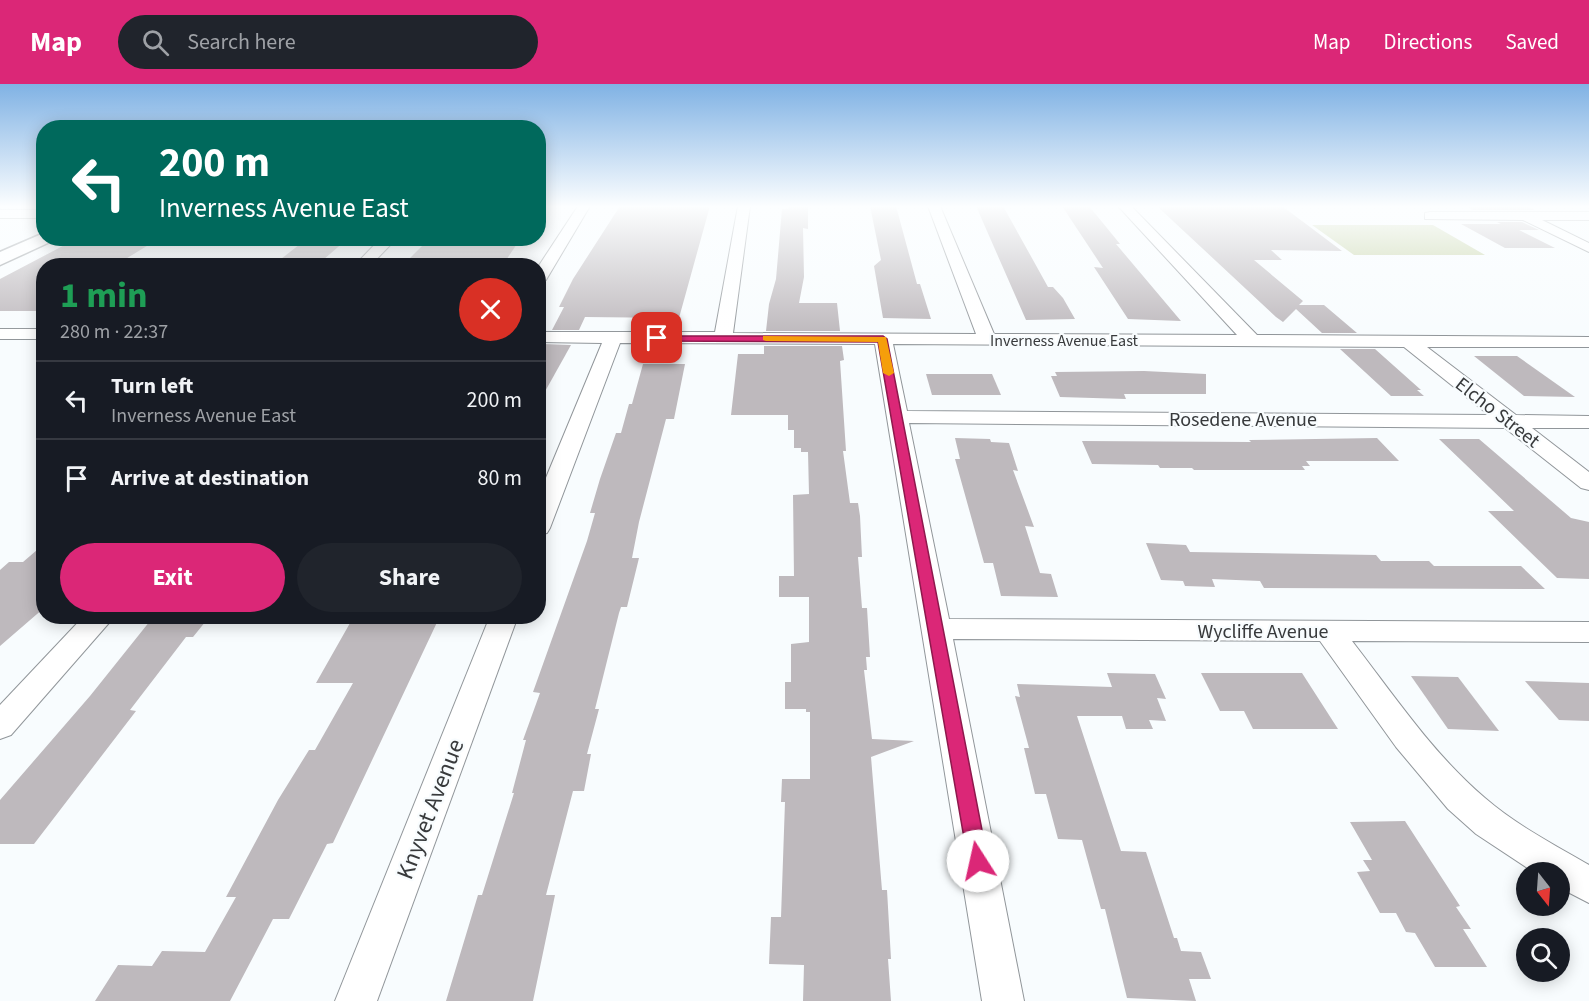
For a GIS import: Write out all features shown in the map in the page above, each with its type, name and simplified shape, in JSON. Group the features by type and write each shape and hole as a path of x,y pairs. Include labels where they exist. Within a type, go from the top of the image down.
{"main road":[{"path":"0,259 21,249"}],"street":[{"path":"546,267 558,249"},
{"path":"723,338 737,249"},
{"path":"951,249 987,339"},
{"path":"1165,249 1253,341"},
{"path":"0,334 36,334"},
{"name":"Inverness Avenue East","path":"546,337 1589,342"},
{"path":"546,508 613,338"},
{"path":"883,339 938,629 1003,1001"},
{"name":"Elcho Street","path":"1408,341 1589,483"},
{"name":"Rosedene Avenue","path":"897,417 1589,422"},
{"path":"0,726 94,624"},
{"name":"Knyvet Avenue","path":"356,1001 501,624"},
{"name":"Wycliffe Avenue","path":"938,629 1589,632"},
{"path":"1329,632 1414,744 1460,798 1521,844 1589,885"}],"green space":[{"path":"1345,249 1474,249 1485,255 1354,255"}],"building":[{"path":"57,249 142,249 127,258 40,258"},
{"path":"294,249 336,249 325,258 282,258"},
{"path":"419,249 514,249 507,258 410,258"},
{"path":"592,249 698,249 679,318 585,317 579,330 552,330 564,307 559,307 573,279"},
{"path":"779,249 803,249 804,277 799,303 837,303 840,331 766,331 769,304 776,279"},
{"path":"879,249 908,249 917,284 920,284 931,319 883,318 874,266 881,260"},
{"path":"995,249 1027,249 1048,287 1053,287 1063,298 1075,319 1026,320"},
{"path":"1090,249 1120,249 1181,321 1128,319 1094,267 1103,268"},
{"path":"1203,249 1339,249 1342,251 1271,250 1282,260 1254,260 1303,301 1299,305 1324,305 1357,333 1322,333 1296,309 1283,322"},
{"path":"36,260 36,311 0,311 0,279"},
{"path":"546,344 571,345 546,390"},
{"path":"764,346 842,346 844,360 840,361 846,451 843,451 850,503 858,503 860,516 862,557 858,557 862,608 867,608 870,657 866,657 867,670 864,670 872,739 914,741 871,757 882,890 887,890 891,1001 803,1001 804,965 769,964 771,917 781,917 785,802 781,802 782,779 810,779 810,712 806,712 806,709 785,709 785,682 791,682 791,644 809,642 809,597 779,597 779,576 794,576 793,495 809,494 808,452 801,452 801,448 794,448 794,430 788,430 788,415 731,415 738,354 764,354"},
{"path":"1340,349 1375,349 1421,390 1417,390 1424,396 1391,396"},
{"path":"1474,356 1517,356 1575,397 1524,396"},
{"path":"643,364 685,364 674,419 666,419 639,522 632,558 639,558 627,607 621,607 619,613 595,709 599,709 587,754 591,754 584,791 573,791 546,895 555,895 533,1001 446,1001 478,895 482,895 514,793 512,793 526,740 523,740 540,693 533,692 587,541 595,513 590,513 600,479 616,433 621,433 629,404 632,404"},
{"path":"1144,371 1206,374 1206,394 1124,394 1126,399 1060,397 1051,376 1057,376 1055,372"},
{"path":"926,374 992,374 1001,395 932,395"},
{"path":"955,438 990,439 991,442 1009,443 1018,471 1013,470 1034,527 1025,526 1040,573 1051,574 1058,597 1001,596 993,563 984,563 955,459 960,459"},
{"path":"1377,438 1399,461 1306,461 1310,466 1302,466 1305,470 1194,470 1192,468 1160,468 1158,465 1092,464 1082,441 1251,442 1249,440"},
{"path":"1439,439 1479,439 1571,518 1589,522 1589,579 1557,578 1488,511 1514,511"},
{"path":"1146,543 1186,545 1190,552 1376,555 1381,561 1429,561 1434,566 1521,566 1545,589 1264,588 1260,581 1212,579 1215,587 1185,586 1183,581 1161,580"},
{"path":"36,551 36,615 0,646 0,570 9,562 23,562"},
{"path":"148,624 204,624 193,637 186,637 130,710 136,711 34,844 0,844 0,800 90,696"},
{"path":"349,624 436,624 333,843 327,844 289,919 273,919 230,1001 95,1001 118,965 152,966 162,951 205,952 236,897 226,897 278,800 309,750 315,750 353,683 316,683"},
{"path":"1107,673 1155,674 1166,699 1157,698 1166,721 1149,720 1153,729 1126,729 1122,716 1077,716 1121,851 1146,852 1174,938 1177,938 1181,951 1201,952 1211,979 1189,979 1196,1001 1127,998 1105,909 1101,909 1082,840 1058,839 1046,794 1035,794 1024,748 1029,748 1015,696 1020,697 1017,684 1112,687"},
{"path":"1201,673 1302,673 1338,729 1253,729 1244,711 1220,711"},
{"path":"1411,676 1458,677 1499,731 1448,729"},
{"path":"1525,681 1589,683 1589,721 1559,720"},
{"path":"1405,821 1460,906 1456,907 1471,929 1463,929 1487,967 1435,967 1415,933 1406,932 1396,913 1380,913 1357,872 1370,871 1363,860 1372,860 1350,822"}],"slow traffic":[{"path":"766,338 883,339 889,373"}],"route":[{"path":"657,338 883,339 938,629 978,861"}]}
